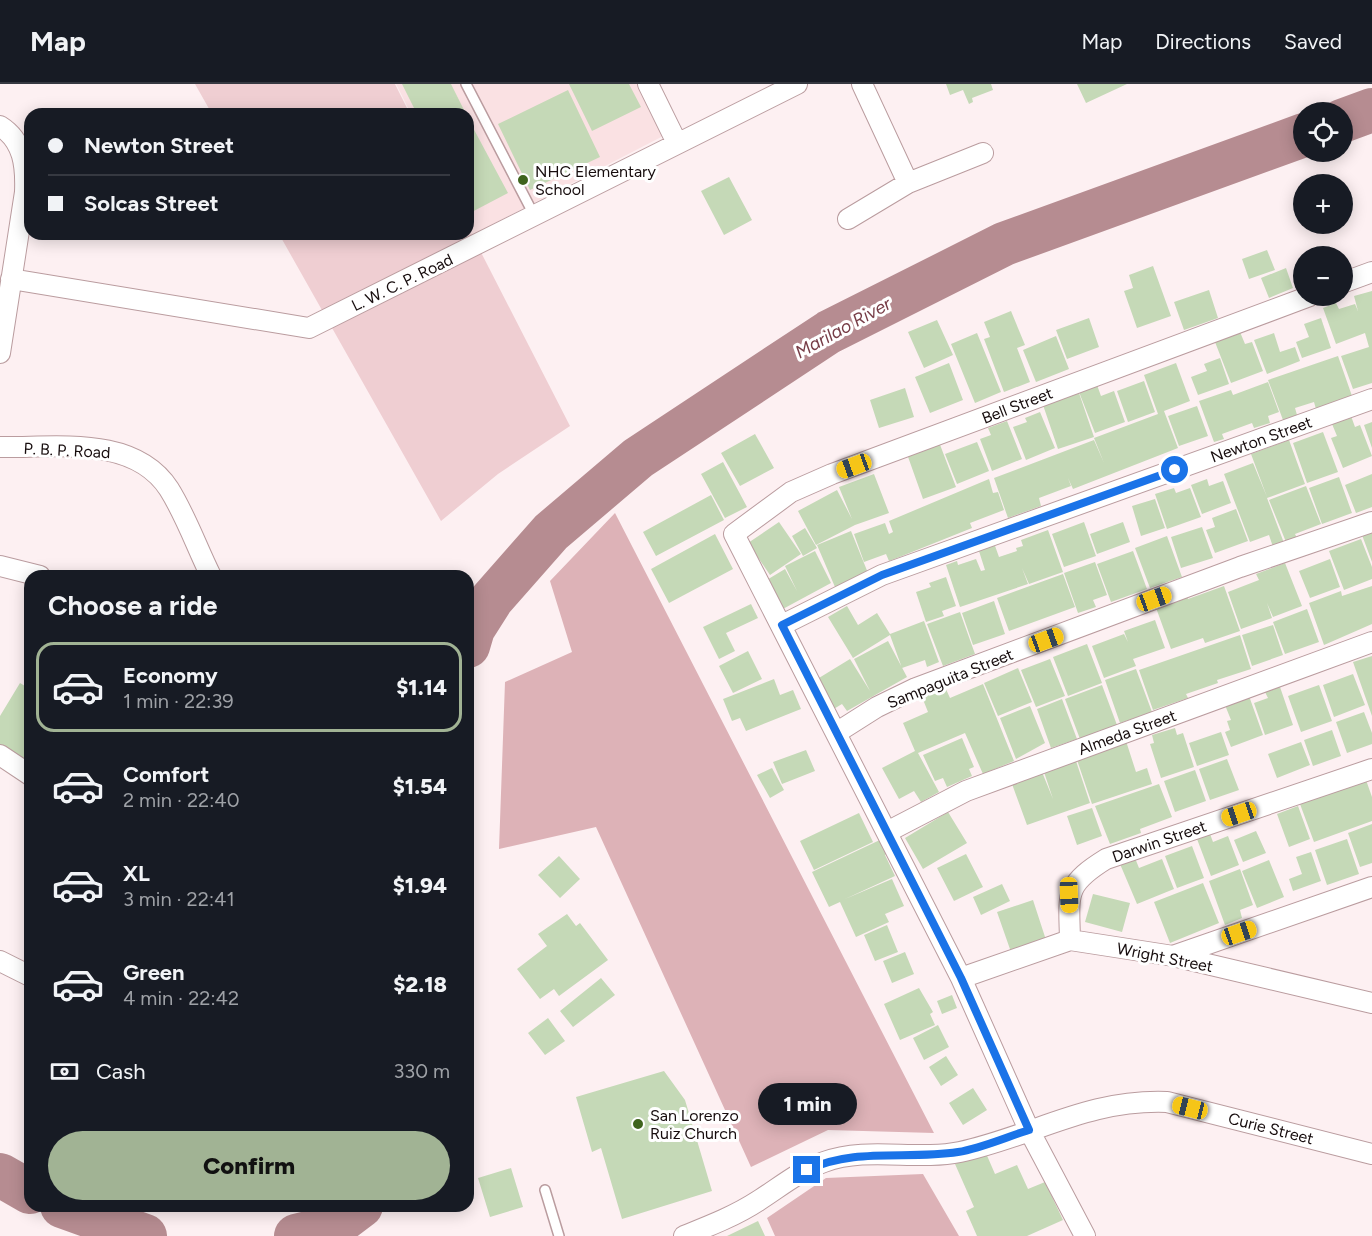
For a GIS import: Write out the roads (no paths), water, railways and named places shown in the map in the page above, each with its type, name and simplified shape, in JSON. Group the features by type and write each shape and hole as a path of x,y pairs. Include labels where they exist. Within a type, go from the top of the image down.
{"street":[{"path":"648,84 677,143"},
{"name":"L. W. C. P. Road","path":"11,279 309,328 797,84"},
{"path":"862,84 908,183"},
{"path":"0,126 9,132 21,150 24,163"},
{"path":"848,219 908,183 983,153"},
{"path":"0,353 24,198"},
{"path":"1353,280 1372,272"},
{"name":"Bell Street","path":"782,625 734,534 791,492 832,474 1293,302"},
{"name":"Newton Street","path":"782,625 882,575 1372,399"},
{"name":"P. B. P. Road","path":"0,447 112,450 134,458 152,470 169,489 208,570"},
{"name":"Sampaguita Street","path":"836,733 877,706 916,688 1240,567 1372,522"},
{"path":"0,566 24,572"},
{"path":"782,625 961,978 1029,1130 1085,1236"},
{"name":"Almeda Street","path":"886,832 966,791 1372,642"},
{"path":"0,755 24,772"},
{"name":"Darwin Street","path":"1070,940 1069,895 1082,874 1106,859 1372,769"},
{"path":"1173,956 1372,887"},
{"name":"Wright Street","path":"961,978 1070,940 1173,956 1372,1003"},
{"path":"0,961 24,973"},
{"name":"Curie Street","path":"684,1236 726,1219 789,1178 825,1161 862,1155 920,1156 960,1152 1105,1106 1136,1101 1167,1102 1372,1154"}],"lane":[{"path":"466,84 534,215"},
{"path":"545,1190 559,1236"}],"waterway":[{"name":"Marilao River","path":"1353,117 1372,110"},
{"name":"Marilao River","path":"474,627 492,599 551,532 638,458 829,332 1004,244 1293,139"},
{"name":"Marilao River","path":"0,1175 24,1189"},
{"name":"Marilao River","path":"79,1212 145,1236"},
{"name":"Marilao River","path":"296,1236 333,1227 353,1212"}],"place":[{"name":"NHC Elementary School","path":"523,180"},
{"name":"San Lorenzo Ruiz Church","path":"638,1124"}]}
